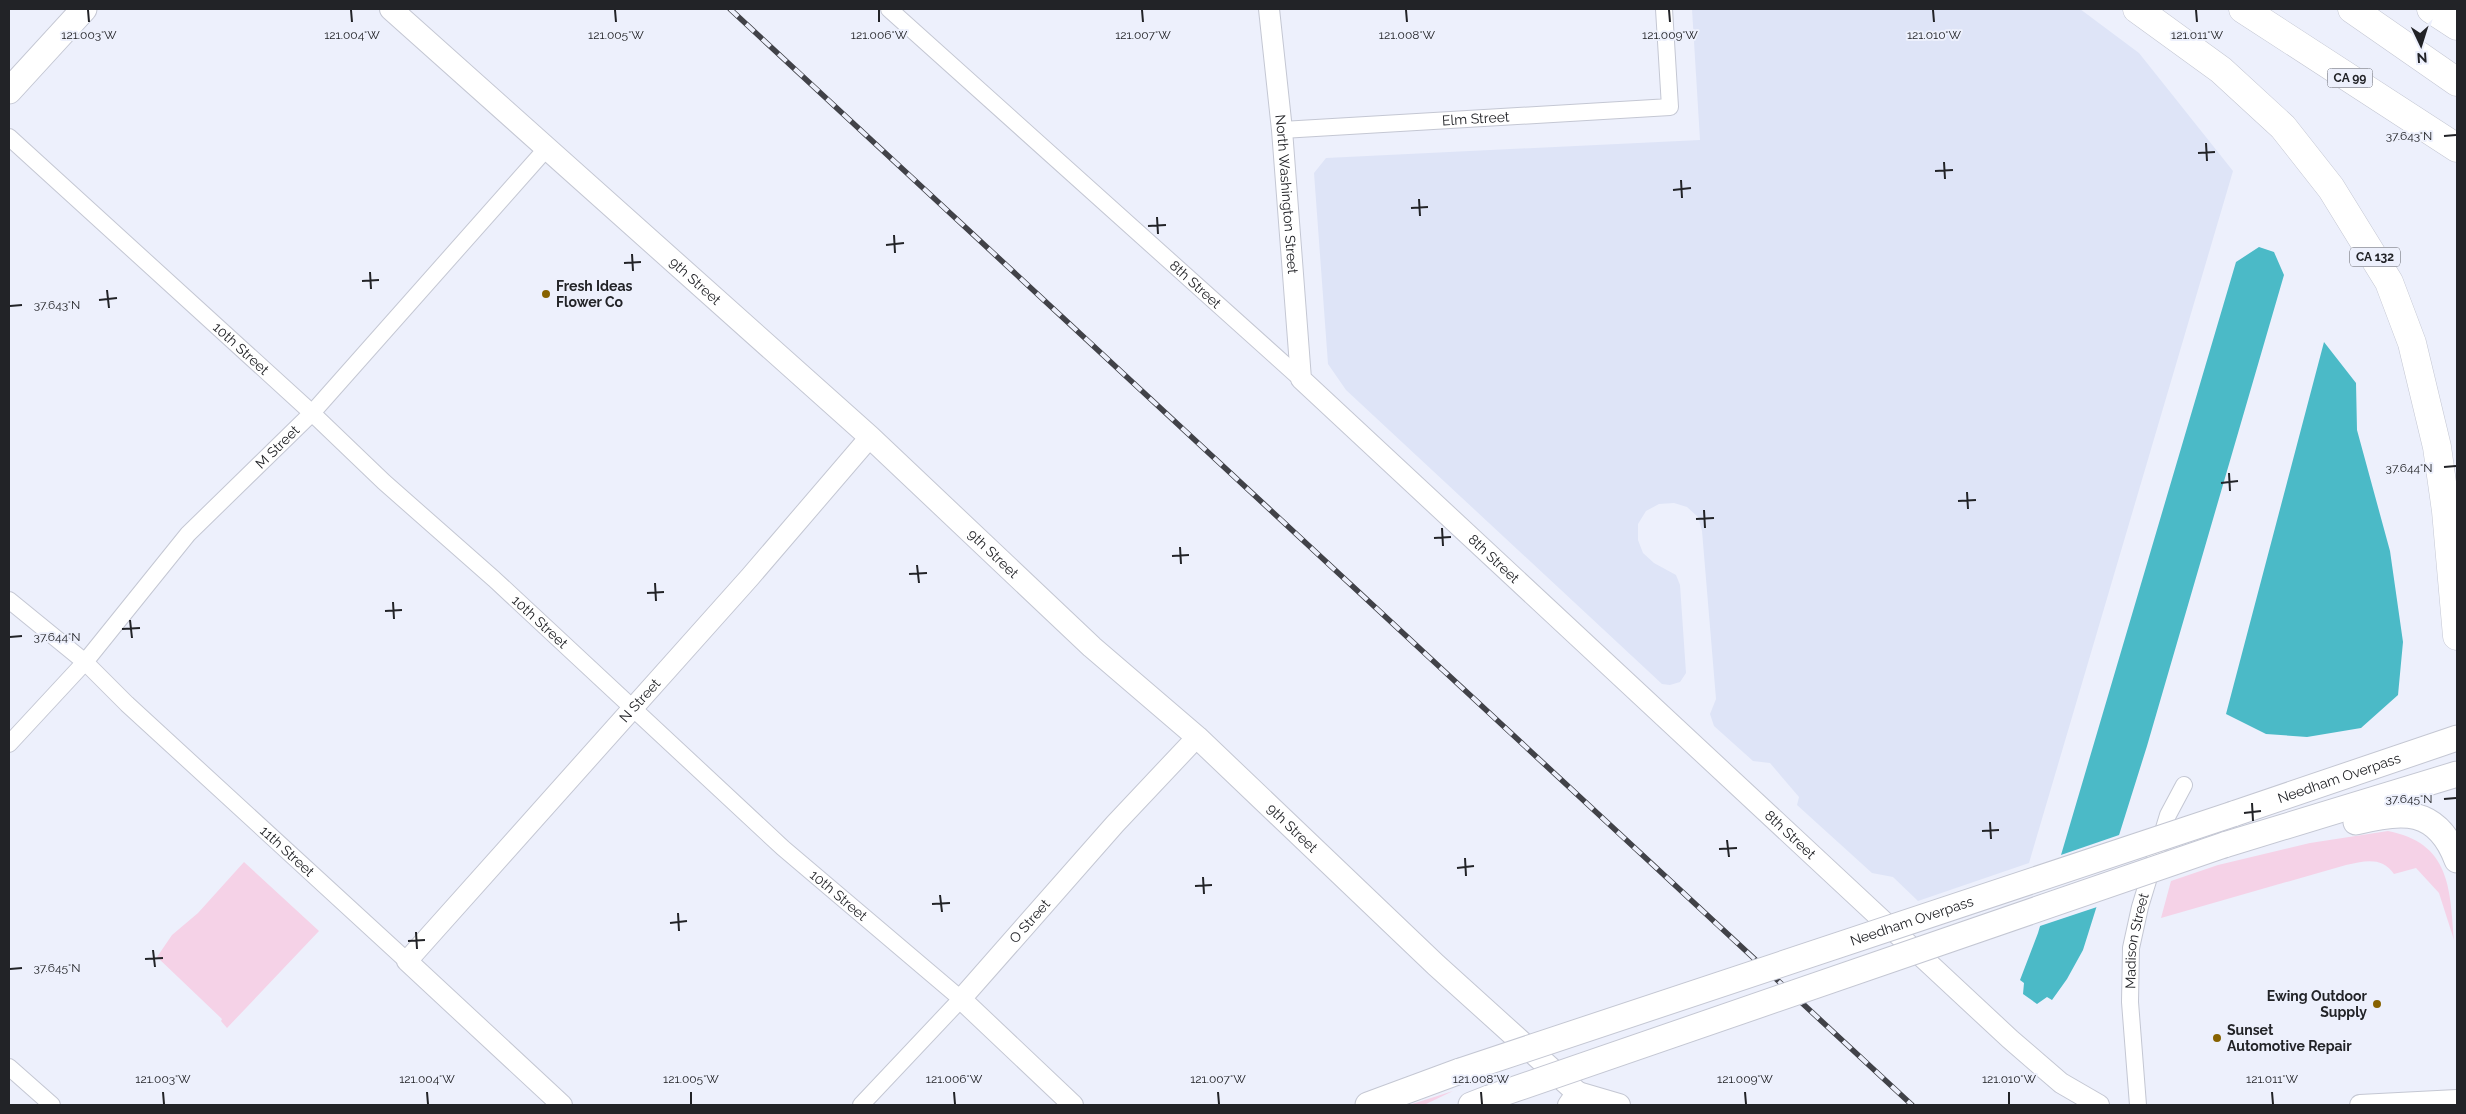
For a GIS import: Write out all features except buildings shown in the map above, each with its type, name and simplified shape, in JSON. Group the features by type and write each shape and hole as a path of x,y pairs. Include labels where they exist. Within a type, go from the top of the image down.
{"highway":[{"name":"CA 132","path":"2137,9 2221,70 2283,127 2332,188 2389,282 2412,343 2437,447 2446,511 2457,636"},
{"name":"CA 99","path":"2243,9 2457,148"},
{"path":"2352,9 2457,82"},
{"path":"2432,9 2457,26"}],"main road":[{"path":"9,91 84,9"},
{"name":"9th Street","path":"391,9 870,437 1092,647 1197,737 1579,1101"},
{"name":"Needham Overpass","path":"1368,1105 1460,1071 2457,738"},
{"name":"Needham Overpass","path":"1480,1102 2224,845 2457,774"},
{"path":"2322,816 2353,823 2391,814 2420,818 2441,834 2457,860"},
{"path":"1579,1101 1619,1105"}],"street":[{"name":"8th Street","path":"889,9 1301,379 2010,1039 2061,1083 2099,1105"},
{"name":"North Washington Street","path":"1269,9 1282,130 1301,379"},
{"name":"Elm Street","path":"1282,130 1670,107 1664,9"},
{"name":"10th Street","path":"9,136 312,413 384,482 494,579 783,848 961,999 1073,1105"},
{"name":"M Street","path":"9,744 84,662 188,534 312,413 546,149"},
{"name":"N Street","path":"407,961 633,708 870,437"},
{"name":"11th Street","path":"9,600 84,662 127,704 562,1105"},
{"name":"O Street","path":"861,1105 961,999 1115,824 1197,737"},
{"name":"Madison Street","path":"2138,1105 2130,1002 2131,948 2138,914 2168,815 2184,785"},
{"path":"9,1067 52,1105"},
{"path":"2360,1105 2457,1100"}],"shaded area":[{"path":"1692,9 2080,9 2139,53 2233,171 2029,863 1918,901 1893,877 1872,873 1797,805 1799,797 1770,763 1753,761 1714,726 1710,714 1716,699 1702,531 1698,517 1687,507 1674,503 1659,504 1646,511 1638,524 1638,540 1643,553 1654,563 1676,575 1680,585 1686,673 1680,682 1670,685 1662,684 1346,390 1328,364 1314,173 1326,158 1700,140"},
{"path":"2388,831 2408,837 2424,846 2435,857 2443,870 2451,903 2454,940 2439,893 2416,868 2394,874 2384,864 2372,861 2346,865 2161,918 2171,881 2218,865 2310,843"},
{"path":"244,862 319,931 227,1028 221,1021 222,1019 157,957 172,935 198,913"},
{"path":"1453,1091 1424,1105 1409,1105"}],"water":[{"path":"2259,247 2274,252 2284,275 2147,746 2083,950 2067,979 2052,1000 2047,997 2037,1004 2023,994 2024,983 2020,980 2038,933 2236,262"},
{"path":"2324,342 2356,383 2357,430 2390,551 2403,642 2398,695 2361,728 2307,737 2266,734 2226,714"}],"pier":[{"path":"2122,834 2100,906 2037,927 2058,856"}],"railway":[{"path":"730,9 1912,1105"}],"place":[{"name":"Fresh Ideas Flower Co","path":"546,294"},
{"name":"Ewing Outdoor Supply","path":"2377,1004"},
{"name":"Sunset Automotive Repair","path":"2217,1038"}]}
